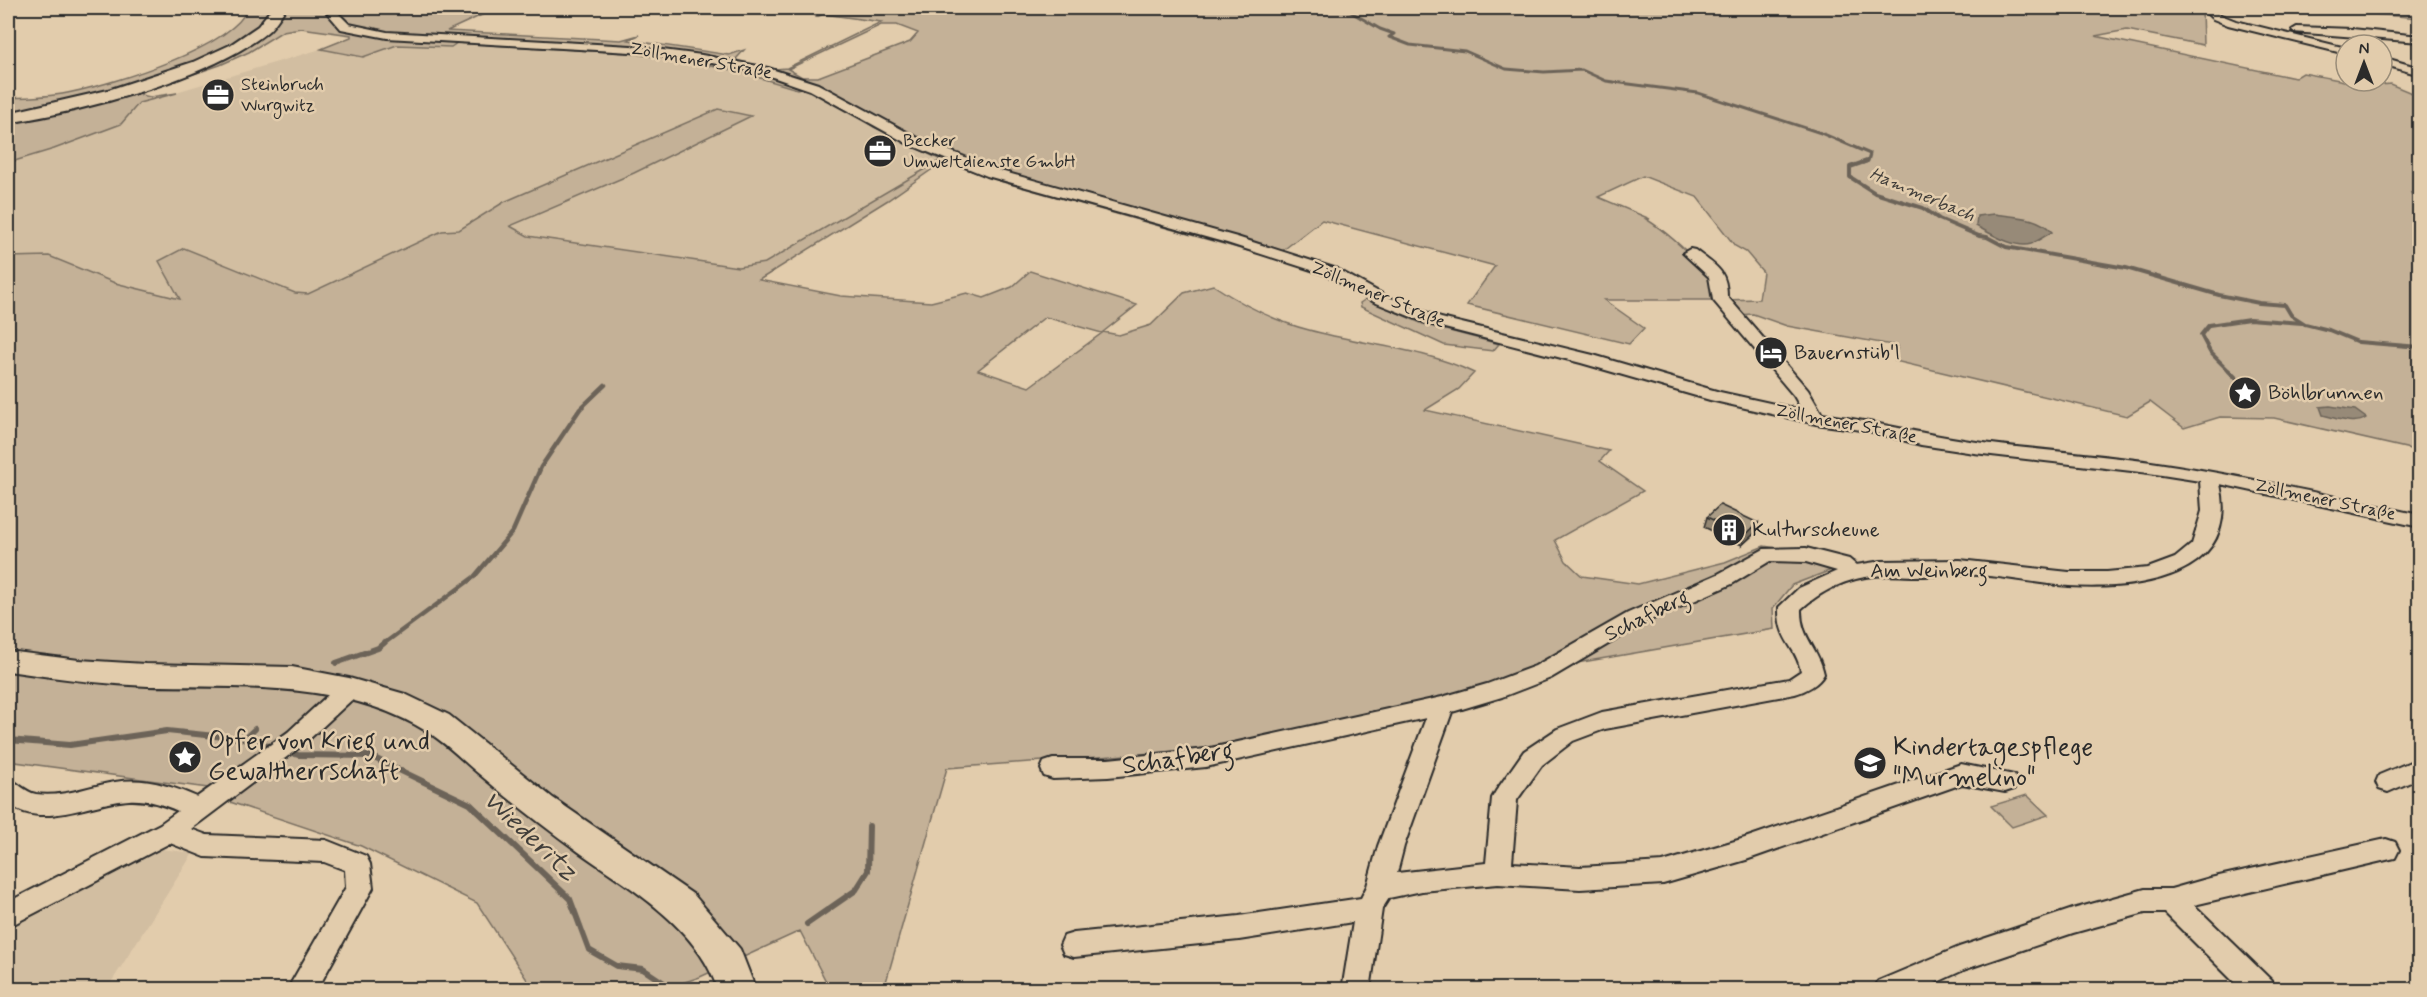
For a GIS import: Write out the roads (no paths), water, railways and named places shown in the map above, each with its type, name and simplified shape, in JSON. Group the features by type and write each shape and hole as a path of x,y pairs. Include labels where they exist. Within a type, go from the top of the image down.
{"main road":[{"path":"8,118 105,97 185,70 241,44 268,25 279,8"},
{"path":"8,661 145,675 292,678 349,689 394,702 438,723 541,807 681,906 727,961 736,990"}],"street":[{"name":"Zöllmener Straße","path":"328,8 345,27 387,35 605,46 702,58 764,70 831,95 913,141 992,173 1232,240 1332,272 1380,299 1435,321 1587,359 1716,396 1816,419 1869,426 1921,439 2106,461 2273,488 2420,521"},
{"path":"2206,8 2217,17 2334,48"},
{"path":"2272,32 2352,32 2420,39"},
{"path":"2394,64 2420,72"},
{"path":"1690,253 1716,275 1719,281 1719,297 1802,394 1816,419"},
{"name":"Am Weinberg","path":"1498,873 1505,798 1533,758 1565,735 1602,721 1795,686 1813,674 1812,663 1792,636 1788,622 1790,607 1802,596 1853,573 1872,569 1967,567 2057,579 2104,580 2156,572 2181,564 2195,554 2204,543 2212,515 2211,485 2208,477"},
{"name":"Schafberg","path":"1053,770 1108,768 1206,758 1442,706 1543,672 1636,618 1725,579 1764,556 1806,555 1842,564 1853,573"},
{"path":"8,915 169,831 197,808 296,738 349,689"},
{"path":"1356,990 1375,898 1391,846 1442,706"},
{"path":"2388,782 2420,767"},
{"path":"1074,945 1239,928 1375,898 1422,880 1498,873 1580,878 1663,873 1746,849 1961,774 2005,782"},
{"path":"8,789 25,800 42,805 130,790 163,793 197,808"},
{"path":"169,831 205,846 326,851 357,864 360,888 301,990"},
{"path":"1888,990 1959,959 2073,921 2145,901 2171,901 2210,889 2386,850"},
{"path":"2171,901 2262,990"}],"waterway":[{"name":"Hammerbach","path":"1344,8 1380,29 1394,34 1389,37 1410,45 1465,51 1506,69 1544,72 1582,70 1606,81 1698,93 1821,133 1870,154 1868,161 1863,163"},
{"name":"Hammerbach","path":"1867,161 1850,167 1850,177 1875,193 1923,208 1939,219 1979,236 1987,237 2006,247 2126,268 2219,295 2259,303 2285,305 2291,315 2305,324 2329,330 2358,342 2420,347"},
{"path":"2245,393 2239,381 2210,352 2201,335 2209,325 2249,319 2302,323"},
{"path":"382,645 474,577 513,531 541,467 580,409 605,385"},
{"path":"336,663 378,648 384,643"},
{"path":"244,739 255,729"},
{"name":"Wiederitz","path":"8,740 70,745 167,731 244,739"},
{"name":"Wiederitz","path":"244,739 272,747"},
{"name":"Wiederitz","path":"286,751 298,755 370,756 470,804 570,899 589,950 617,966 643,969 667,985 669,990"},
{"path":"807,924 856,890 868,871 869,826"}],"place":[{"name":"Steinbruch Wurgwitz","path":"218,95"},
{"name":"Becker Umweltdienste GmbH","path":"880,151"},
{"name":"Bauernstüb'l","path":"1771,353"},
{"name":"Böhlbrunnen","path":"2245,393"},
{"name":"Kulturscheune","path":"1729,530"},
{"name":"Opfer von Krieg und Gewaltherrschaft","path":"185,757"},
{"name":"Kindertagespflege \"Murmelino\"","path":"1870,763"}]}
